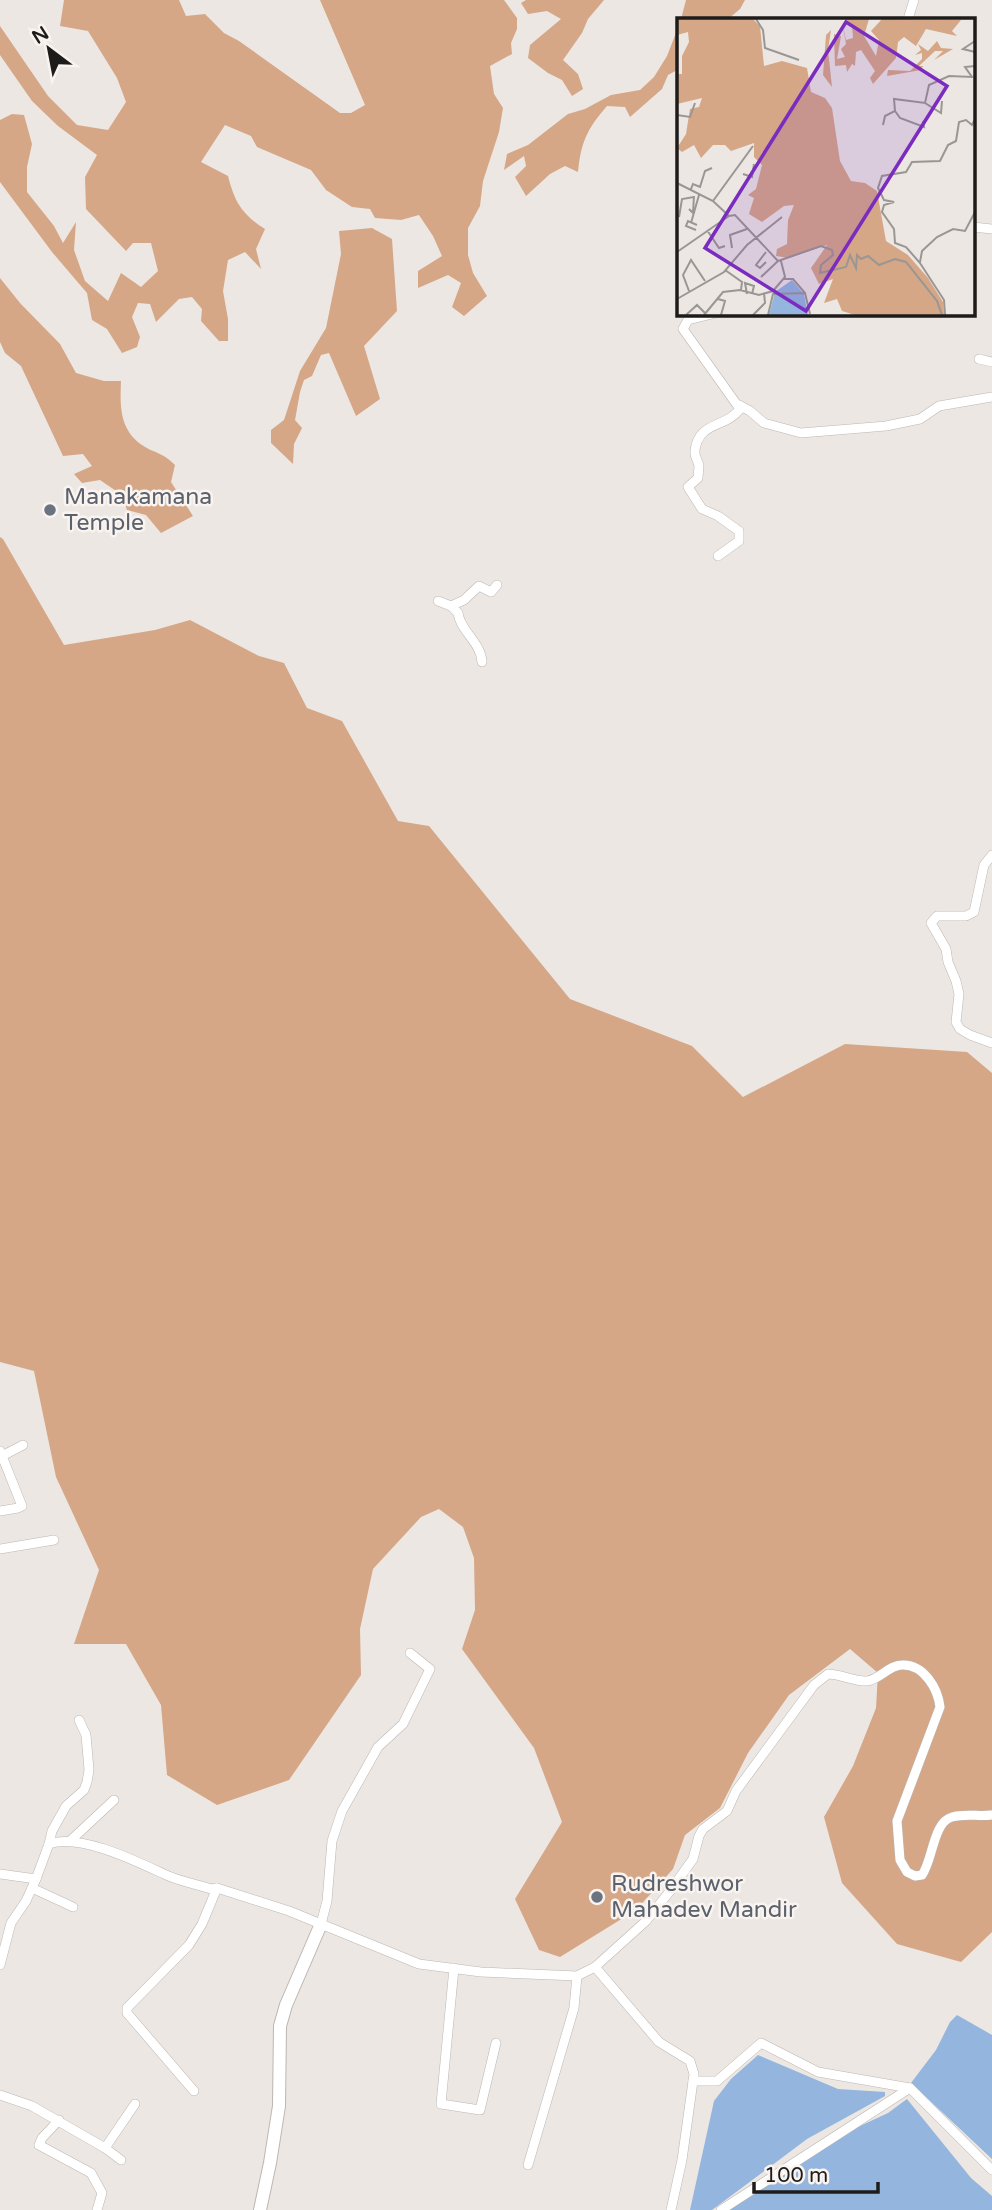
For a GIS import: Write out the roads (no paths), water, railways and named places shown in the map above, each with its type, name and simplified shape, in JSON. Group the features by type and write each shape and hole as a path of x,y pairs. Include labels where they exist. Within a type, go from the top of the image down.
{"street":[{"path":"908,18 914,0"},
{"path":"974,227 992,229"},
{"path":"708,315 688,320 683,329 739,405 764,423 801,433 886,426 920,419 939,406 992,397"},
{"path":"979,359 992,362"},
{"path":"718,556 739,541 739,531 718,516 702,509 688,486 698,478 699,467 694,454 698,438 710,426 733,417 739,412 739,405"},
{"path":"451,606 464,600 480,586 491,592 497,585"},
{"path":"438,601 451,606 458,613 459,622 482,655 482,662"},
{"path":"992,855 984,865 974,912 966,916 937,916 931,922 946,949 956,981 959,995 956,1022 960,1029 992,1043"},
{"path":"0,1511 22,1506 1,1455 23,1444"},
{"path":"0,1549 54,1540"},
{"path":"260,2210 279,2106 280,2026 285,2005 321,1924 327,1900 332,1841 342,1811 378,1747 403,1724 430,1669 410,1653"},
{"path":"49,1844 57,1841 70,1842 103,1849 166,1875 289,1911 419,1964 481,1972 577,1976 595,1967 646,1921 693,1859 703,1829 727,1811 736,1791 814,1685 828,1674 869,1681 903,1665 920,1671 938,1693 940,1706 897,1821 900,1860 907,1872 915,1876 922,1875 927,1868 942,1822 950,1817 992,1815"},
{"path":"0,1965 11,1923 34,1884 52,1831 66,1806 84,1790 87,1782 89,1770 86,1735 79,1720"},
{"path":"70,1842 114,1800"},
{"path":"0,1874 34,1884 73,1907"},
{"path":"194,2091 127,2012 127,2008 189,1945 202,1924 217,1888"},
{"path":"595,1967 659,2042 690,2060 694,2074 682,2160 671,2210"},
{"path":"454,1968 441,2104 480,2109 496,2043"},
{"path":"528,2165 574,2008 577,1976"},
{"path":"693,2081 717,2081 761,2043 818,2072 910,2088 992,2169"},
{"path":"721,2210 910,2088"},
{"path":"0,2095 32,2106 59,2120 121,2160"},
{"path":"105,2148 135,2104"},
{"path":"59,2120 42,2138 40,2145 91,2173 102,2193 97,2210"}],"water":[{"path":"957,2015 992,2035 992,2159 911,2083 936,2050 950,2022"},
{"path":"758,2055 838,2089 885,2092 885,2096 807,2139 712,2210 690,2210 714,2101 731,2079"},
{"path":"907,2099 971,2178 992,2196 992,2210 725,2210 860,2126 888,2113"}],"place":[{"name":"Manakamana Temple","path":"50,510"},
{"name":"Rudreshwor Mahadev Mandir","path":"597,1897"}]}
